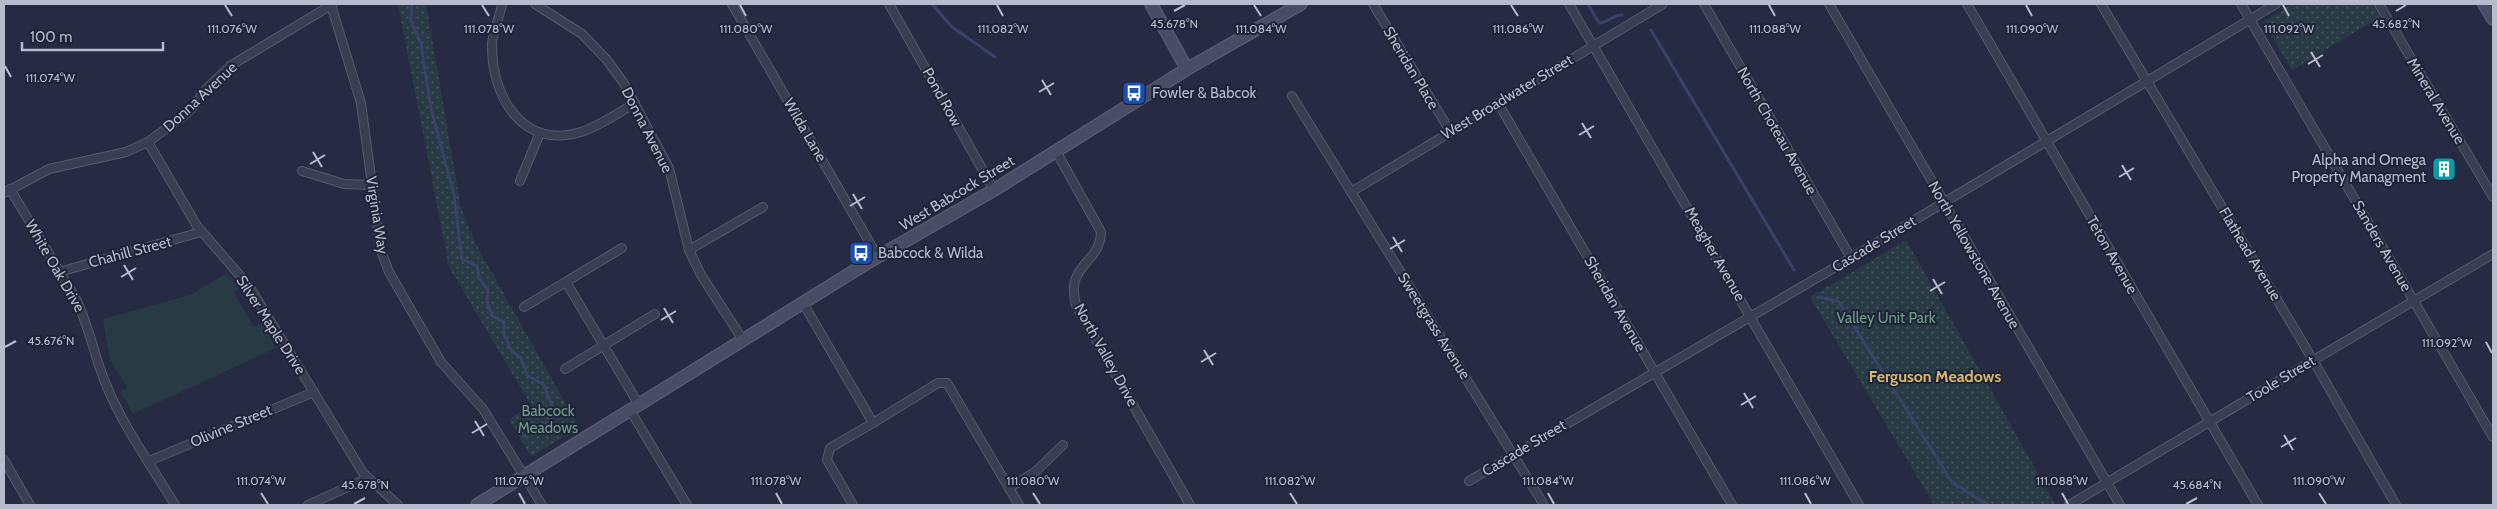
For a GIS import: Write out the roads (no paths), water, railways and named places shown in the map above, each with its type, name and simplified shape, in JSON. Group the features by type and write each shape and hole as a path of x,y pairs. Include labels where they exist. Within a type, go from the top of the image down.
{"street":[{"name":"Donna Avenue","path":"7,191 49,169 108,157 135,149 148,142 186,114 196,104 203,92 230,66 332,4"},
{"name":"Virginia Way","path":"332,4 361,103 380,251 389,272 441,362 483,409 542,505"},
{"path":"502,4 492,44 498,87 514,116 540,133 559,135 583,132 635,103"},
{"name":"Wilda Lane","path":"732,4 878,257"},
{"name":"Pond Row","path":"889,4 994,190"},
{"path":"1151,4 1187,69"},
{"name":"West Babcock Street","path":"478,505 878,257 994,190 1187,69 1301,4"},
{"name":"Sheridan Place","path":"1372,4 1450,131"},
{"name":"Meagher Avenue","path":"1569,4 1752,317 1859,505"},
{"name":"West Broadwater Street","path":"1351,192 1663,4"},
{"name":"North Choteau Avenue","path":"1704,4 1851,258"},
{"name":"North Yellowstone Avenue","path":"1829,4 2120,505"},
{"name":"Teton Avenue","path":"1966,4 2258,505"},
{"name":"Flathead Avenue","path":"2101,4 2313,360 2396,505"},
{"name":"Sanders Avenue","path":"2241,4 2493,437"},
{"name":"Cascade Street","path":"1470,481 1654,371 1752,317 2276,4"},
{"name":"Mineral Avenue","path":"2379,4 2493,198"},
{"path":"2484,4 2493,19"},
{"name":"Donna Avenue","path":"540,5 582,34 607,60 635,103 669,168 689,250 701,275 743,340"},
{"name":"Sweetgrass Avenue","path":"1292,96 1544,505"},
{"name":"Sheridan Avenue","path":"1498,103 1732,505"},
{"path":"520,181 540,133"},
{"name":"Silver Maple Drive","path":"148,142 201,232 249,286 368,478 398,505"},
{"name":"North Valley Drive","path":"1056,151 1101,232 1101,238 1093,254 1075,275 1073,292 1076,305 1190,505"},
{"path":"302,171 344,184 371,185"},
{"name":"White Oak Drive","path":"7,191 85,316 98,364 111,395 175,505"},
{"path":"689,250 763,207"},
{"name":"Chahill Street","path":"59,272 201,232"},
{"path":"524,307 622,248"},
{"name":"Toole Street","path":"2069,505 2493,254"},
{"path":"566,282 604,345 687,505"},
{"path":"803,303 873,423"},
{"path":"565,369 655,314"},
{"path":"853,505 827,460 830,448 938,383 947,383 1019,505"},
{"name":"Olivine Street","path":"149,461 314,392"},
{"path":"1009,488 1035,472 1063,445"},
{"path":"4,460 30,505"},
{"path":"308,505 368,478"}],"waterway":[{"path":"412,4 411,21 421,44 431,109 454,195 462,259 477,266 479,278 488,290 487,301 492,316 504,322 504,334 511,350 521,358 527,375 544,385 552,406 552,423 536,426 524,436"},
{"path":"932,4 952,27 995,57"},
{"path":"1588,4 1599,23 1622,15"},
{"path":"1651,30 1794,270"},
{"path":"1819,297 1838,301 1952,482 1988,505"}],"place":[{"name":"Fowler & Babcok","path":"1134,93"},
{"name":"Alpha and Omega Property Managment","path":"2444,169"},
{"name":"Babcock & Wilda","path":"861,253"}],"district":[{"name":"Ferguson Meadows","path":"1935,376"}],"park label":[{"name":"Valley Unit Park","path":"1886,318"},
{"name":"Babcock Meadows","path":"548,420"}]}
